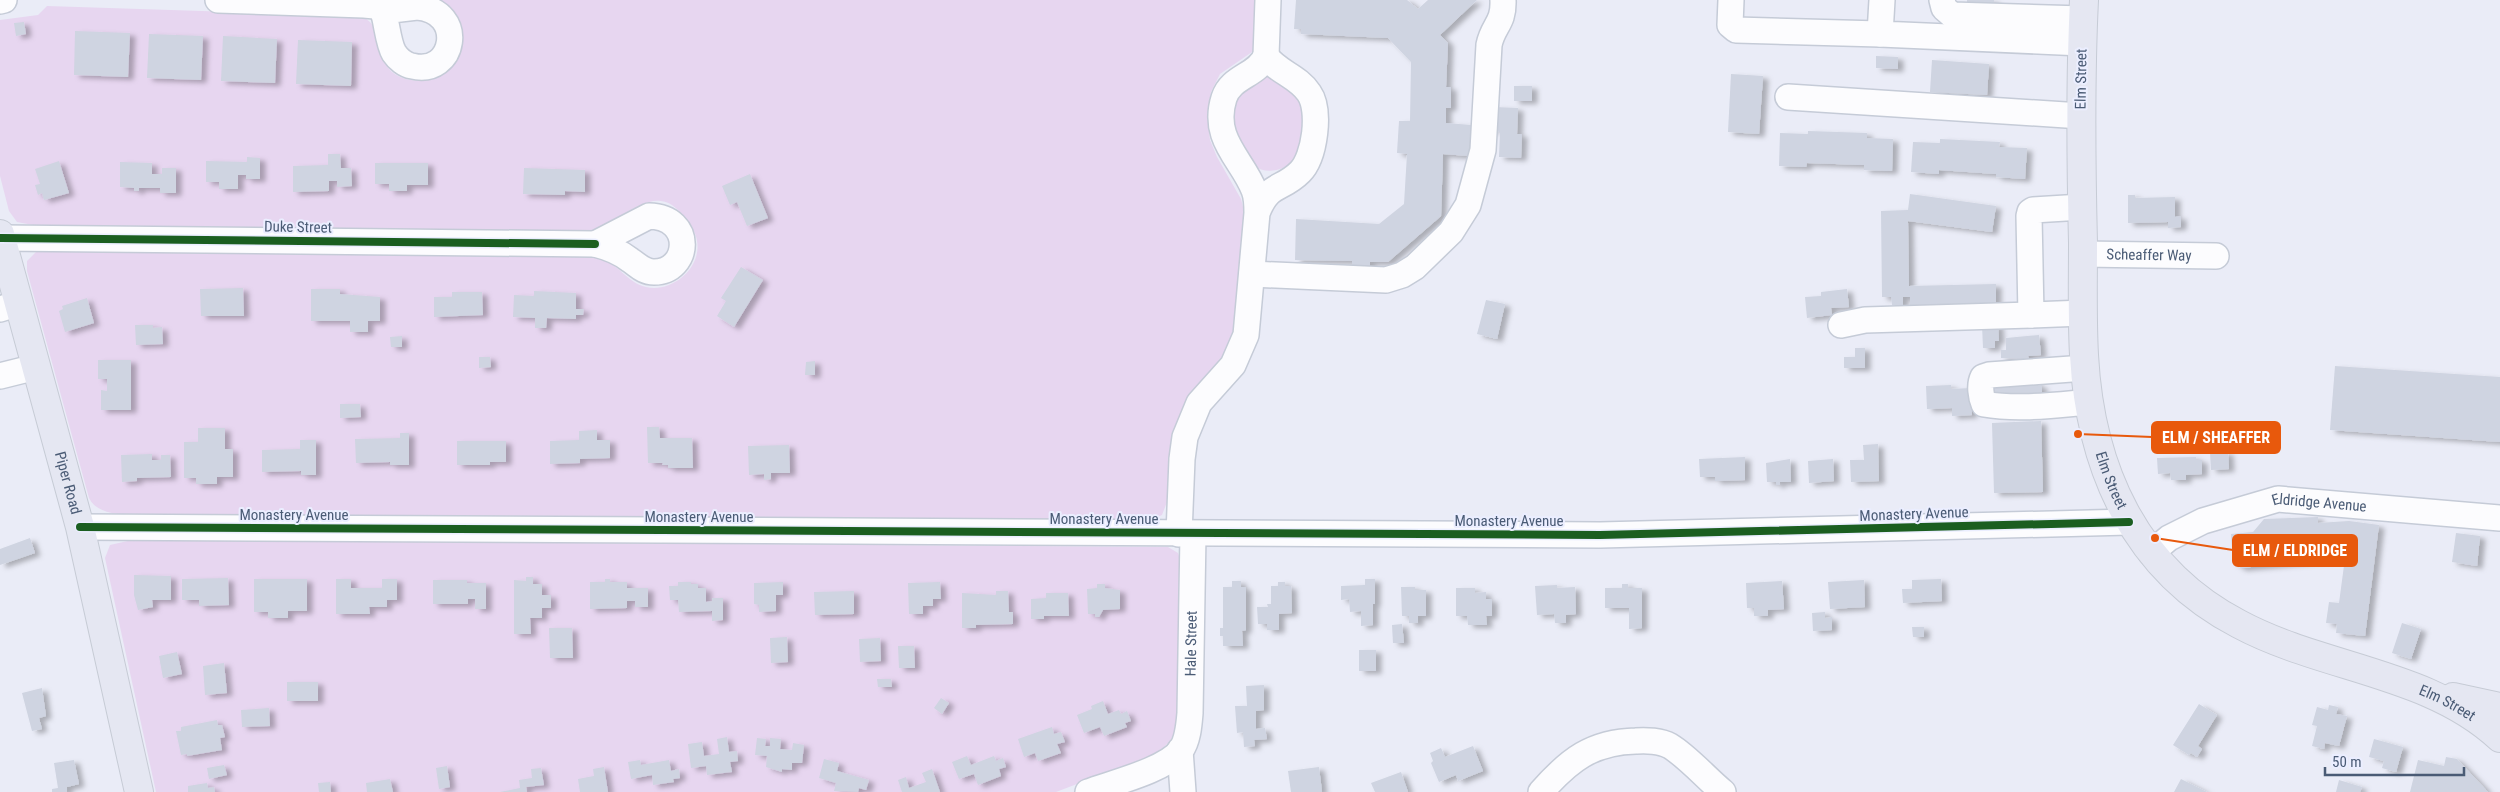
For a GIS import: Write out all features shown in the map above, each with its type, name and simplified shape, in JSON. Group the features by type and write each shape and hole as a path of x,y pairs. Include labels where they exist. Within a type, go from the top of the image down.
{"main road":[{"name":"Elm Street","path":"2083,21 2081,116 2085,368 2089,402 2103,464 2129,522 2151,553 2190,592 2239,624 2297,650 2421,691 2471,715 2500,738"},
{"name":"Piper Road","path":"0,236 9,306 36,367 80,527 139,792"},
{"path":"2421,691 2500,707"}],"street":[{"path":"0,1 4,0"},
{"path":"218,0 364,5 375,6 383,11"},
{"path":"1258,212 1254,188 1226,142 1222,115 1224,99 1228,89 1236,80 1258,69 1266,56 1268,0"},
{"path":"1252,274 1386,280 1402,275 1415,267 1451,232 1468,206 1482,157 1489,45 1492,34 1503,16 1503,0"},
{"path":"1731,0 1730,24 1736,30 1880,34 2083,21"},
{"path":"1880,34 1882,0"},
{"path":"1942,0 1944,8 1952,15 2083,21"},
{"path":"1258,212 1263,197 1271,190 1296,176 1306,164 1311,151 1316,118 1315,104 1308,91 1294,78 1271,64 1266,56"},
{"path":"1788,96 2081,116"},
{"path":"2031,315 2030,212 2082,208"},
{"name":"Hale Street","path":"1183,792 1180,750 1186,739 1190,713 1186,534 1182,459 1185,437 1199,403 1228,373 1242,348 1248,324 1258,212"},
{"name":"Duke Street","path":"0,236 595,244"},
{"name":"Scheaffer Way","path":"2083,254 2216,256"},
{"path":"1841,325 1865,320 2084,313"},
{"path":"0,376 36,367"},
{"path":"2085,368 1989,375 1983,378 1981,382 1982,399 1984,404 1998,406 2054,406 2089,402"},
{"name":"Eldridge Avenue","path":"2151,553 2169,538 2203,521 2278,500 2500,518"},
{"name":"Monastery Avenue","path":"80,527 1654,535 2129,522"},
{"path":"1541,792 1566,766 1599,746 1623,741 1647,740 1669,746 1723,792"},
{"path":"1088,792 1153,768 1172,758 1180,750"}],"shaded area":[{"path":"439,0 1260,0 1257,44 1252,52 1220,74 1211,92 1207,115 1210,140 1217,157 1241,199 1246,218 1237,337 1172,450 1167,502 1162,515 1148,521 138,515 109,512 94,505 89,498 27,271 27,261 36,252 44,250 384,253 599,257 611,263 639,285 656,288 675,282 690,269 697,251 695,235 689,223 677,209 661,201 644,203 606,224 588,231 33,225 17,222 9,211 0,176 0,20 38,15 47,6 358,16 368,20 374,27 383,58 388,67 397,75 411,80 428,80 442,75 452,65 459,53 462,39 460,25 452,11"},
{"path":"1259,76 1275,79 1287,86 1306,109 1299,157 1279,169 1262,170 1248,161 1239,147 1233,128 1232,110 1236,93 1245,82"},
{"path":"132,540 1168,547 1178,553 1181,562 1179,716 1171,739 1153,755 1056,792 156,792 105,558 110,545"}],"building":[{"path":"1296,0 1407,0 1418,9 1428,0 1477,0 1440,35 1448,43 1446,87 1451,87 1451,108 1446,108 1446,123 1471,125 1469,156 1443,154 1441,216 1388,262 1370,262 1370,267 1352,267 1352,261 1295,260 1296,219 1379,224 1404,204 1407,154 1397,153 1399,121 1410,121 1411,62 1388,38 1301,34 1301,29 1294,29"},
{"path":"1967,0 1994,0 1994,6 1967,5"},
{"path":"24,22 26,34 16,36 14,23"},
{"path":"75,31 130,33 128,77 74,75"},
{"path":"149,34 203,36 201,80 147,78"},
{"path":"223,36 277,39 275,83 221,81"},
{"path":"298,40 352,42 351,86 296,84"},
{"path":"1876,56 1898,57 1898,69 1876,68"},
{"path":"1932,60 1989,64 1987,95 1930,92"},
{"path":"1731,74 1763,76 1759,134 1728,132"},
{"path":"1514,86 1532,86 1532,101 1514,101"},
{"path":"1494,107 1518,108 1517,134 1522,134 1521,158 1499,157 1500,132 1493,131"},
{"path":"1808,131 1867,133 1867,138 1893,139 1892,171 1864,170 1864,165 1807,163 1806,167 1779,166 1780,133 1808,134"},
{"path":"1940,139 2000,142 1999,147 2027,148 2025,179 1996,177 1996,174 1939,170 1939,174 1911,172 1913,142 1940,143"},
{"path":"328,154 340,154 341,168 351,168 352,186 337,187 337,181 329,181 329,191 293,192 293,166 328,165"},
{"path":"247,157 260,158 260,179 246,179 246,175 238,175 238,189 219,189 219,182 206,182 206,161 247,162"},
{"path":"59,161 69,193 44,200 42,193 38,195 35,185 40,184 35,169"},
{"path":"120,162 152,163 152,174 162,174 162,168 176,168 176,193 160,193 160,188 139,188 139,191 134,191 134,188 120,187"},
{"path":"375,163 428,163 428,185 407,185 407,191 389,191 389,184 375,184"},
{"path":"524,168 585,170 585,192 565,191 565,195 523,194"},
{"path":"750,174 768,218 747,226 737,202 730,205 722,186"},
{"path":"1910,194 1996,206 1992,232 1908,221 1909,286 1996,284 1996,309 1910,311 1910,297 1903,297 1903,305 1892,305 1891,297 1882,297 1881,211 1908,210"},
{"path":"2128,195 2135,195 2135,198 2175,197 2175,217 2181,216 2181,227 2168,228 2168,222 2128,223"},
{"path":"741,267 763,280 734,327 717,316 726,301 721,298"},
{"path":"243,288 244,316 201,316 200,289"},
{"path":"311,289 340,289 340,294 380,297 380,321 368,321 368,332 350,332 350,321 311,321"},
{"path":"1847,289 1849,307 1831,308 1832,315 1807,318 1805,297 1821,296 1821,292"},
{"path":"534,291 576,293 576,309 584,309 583,315 576,315 576,319 547,318 546,328 535,328 535,318 513,317 514,295 534,296"},
{"path":"452,292 482,292 483,315 434,317 434,297 452,297"},
{"path":"87,298 94,323 65,332 59,311 63,309 62,306"},
{"path":"1486,300 1505,304 1497,339 1477,334"},
{"path":"1998,324 1999,341 1995,341 1995,348 1983,348 1982,325"},
{"path":"135,325 153,325 153,328 162,327 163,344 136,345"},
{"path":"2039,335 2041,355 2028,356 2029,359 2001,358 2001,350 2006,350 2006,338"},
{"path":"402,336 402,347 391,347 390,337"},
{"path":"1855,348 1865,348 1865,368 1844,368 1844,357 1855,357"},
{"path":"479,357 490,357 491,367 479,368"},
{"path":"98,360 131,360 131,410 101,410 101,390 107,391 107,379 98,379"},
{"path":"815,361 815,375 805,375 806,362"},
{"path":"2335,366 2500,377 2500,442 2330,430"},
{"path":"2011,378 2012,386 2020,385 2020,383 2037,382 2038,386 2042,385 2042,394 1994,398 1988,383"},
{"path":"1951,385 1951,389 1971,388 1972,415 1952,416 1952,408 1927,409 1926,386"},
{"path":"340,404 360,404 361,417 340,418"},
{"path":"2041,421 2043,492 1994,493 1992,423"},
{"path":"647,427 659,427 660,438 692,438 693,468 668,468 668,465 662,465 663,463 648,463"},
{"path":"198,428 225,428 225,449 233,449 233,477 217,477 217,484 196,484 196,478 184,478 184,442 198,442"},
{"path":"597,430 597,440 610,440 610,458 580,459 580,463 550,464 550,441 579,440 579,431"},
{"path":"400,433 409,433 409,465 390,465 390,462 356,463 355,439 400,438"},
{"path":"300,440 316,440 316,475 301,475 301,471 262,472 262,450 300,449"},
{"path":"457,441 506,441 506,462 490,462 490,465 457,465"},
{"path":"1878,444 1879,481 1851,482 1850,460 1864,460 1863,445"},
{"path":"789,445 790,473 771,473 771,479 764,480 764,474 749,475 748,446"},
{"path":"2210,452 2228,452 2229,469 2211,470"},
{"path":"152,454 152,460 161,460 161,455 170,455 171,477 137,478 137,481 122,482 121,455"},
{"path":"1745,457 1745,480 1715,481 1715,477 1700,477 1699,459"},
{"path":"2196,457 2196,460 2202,460 2202,474 2186,475 2186,480 2171,480 2170,473 2158,474 2157,458"},
{"path":"1790,459 1791,482 1780,482 1780,485 1776,485 1776,482 1767,482 1766,463"},
{"path":"1833,459 1834,481 1809,483 1808,461"},
{"path":"2318,517 2318,523 2349,521 2379,525 2365,636 2336,633 2337,624 2326,623 2329,602 2339,603 2345,558 2241,568 2233,562 2231,534 2253,532 2264,519"},
{"path":"2456,533 2480,536 2477,566 2452,562"},
{"path":"30,538 35,553 0,565 0,549"},
{"path":"134,575 171,576 171,600 152,600 153,607 138,610 134,595"},
{"path":"526,577 533,577 533,584 542,584 542,595 551,595 551,608 542,608 542,618 530,618 531,634 514,634 514,580 526,581"},
{"path":"228,578 229,605 199,606 199,600 182,600 182,579"},
{"path":"254,579 307,579 307,611 288,611 288,618 268,618 268,612 254,612"},
{"path":"336,579 351,579 351,588 382,588 382,579 397,579 397,600 387,600 387,607 369,607 370,614 336,614"},
{"path":"605,579 610,579 610,582 627,582 627,588 648,588 648,607 635,607 635,601 627,601 627,608 590,609 590,582 605,582"},
{"path":"1365,579 1375,579 1375,604 1373,604 1373,625 1361,626 1361,611 1350,612 1349,599 1341,600 1341,586 1365,585"},
{"path":"1941,579 1942,601 1903,603 1902,589 1912,589 1912,580"},
{"path":"433,580 467,580 467,583 486,583 486,609 475,609 475,599 468,599 468,604 433,604"},
{"path":"1864,580 1865,607 1830,609 1828,582"},
{"path":"1232,581 1241,581 1241,587 1246,587 1246,630 1242,631 1243,646 1223,646 1223,636 1220,636 1220,628 1223,628 1223,587 1232,587"},
{"path":"1782,581 1784,609 1768,610 1768,616 1754,616 1754,608 1747,608 1746,583"},
{"path":"678,582 691,582 691,584 698,584 698,588 706,588 706,602 712,601 712,598 723,598 723,620 712,621 712,611 679,612 678,600 670,600 669,586 678,586"},
{"path":"783,582 783,595 776,595 776,611 759,612 759,605 754,604 754,583"},
{"path":"940,582 941,599 933,599 933,606 923,606 923,614 909,614 908,583"},
{"path":"1278,582 1285,582 1285,586 1291,586 1292,613 1279,614 1279,630 1267,630 1267,624 1258,624 1257,607 1268,607 1267,604 1271,604 1271,586 1278,586"},
{"path":"1097,584 1105,584 1105,588 1120,590 1120,609 1103,610 1099,617 1095,617 1095,614 1088,614 1087,589 1097,588"},
{"path":"1622,584 1628,584 1628,588 1642,588 1642,628 1629,629 1629,608 1605,608 1605,588 1622,588"},
{"path":"1557,585 1557,588 1575,587 1576,614 1566,615 1566,623 1555,623 1554,614 1537,615 1535,586"},
{"path":"1401,587 1415,587 1415,590 1426,590 1426,616 1418,616 1418,623 1409,623 1409,616 1402,616"},
{"path":"1456,588 1475,588 1475,593 1486,592 1486,599 1492,599 1492,616 1486,616 1487,625 1468,625 1467,616 1456,616"},
{"path":"854,591 854,614 815,615 814,592"},
{"path":"996,591 1008,591 1009,612 1013,612 1013,624 976,625 976,628 962,628 962,593 996,595"},
{"path":"1046,593 1068,593 1069,616 1044,616 1044,619 1031,619 1031,599 1046,598"},
{"path":"1825,612 1825,618 1832,617 1832,630 1813,631 1812,613"},
{"path":"2402,623 2421,629 2411,659 2392,653"},
{"path":"1402,624 1404,643 1393,643 1392,625"},
{"path":"1912,627 1924,627 1924,637 1913,637"},
{"path":"549,628 572,628 573,658 550,658"},
{"path":"787,637 788,662 771,663 770,638"},
{"path":"880,638 881,661 860,662 859,639"},
{"path":"898,646 914,646 915,668 899,668"},
{"path":"1359,650 1376,650 1376,671 1359,671"},
{"path":"177,652 182,674 163,678 159,656"},
{"path":"224,663 227,693 205,695 203,666"},
{"path":"877,679 891,679 892,687 878,687"},
{"path":"287,682 318,682 318,701 287,701"},
{"path":"1264,685 1264,710 1256,711 1256,729 1265,728 1267,739 1254,740 1255,746 1244,747 1243,732 1237,733 1235,706 1247,706 1246,686"},
{"path":"42,688 46,716 39,718 42,729 32,731 22,693"},
{"path":"941,698 949,703 942,714 934,708"},
{"path":"1103,701 1108,714 1119,710 1121,714 1127,711 1131,721 1125,723 1127,727 1104,736 1100,727 1084,733 1077,715 1092,709 1091,706"},
{"path":"2199,704 2217,715 2198,746 2202,749 2197,757 2191,753 2189,755 2173,745"},
{"path":"2329,705 2338,707 2336,714 2347,716 2339,746 2325,743 2324,749 2312,746 2317,726 2312,725 2317,707 2328,710"},
{"path":"269,708 270,726 242,727 241,710"},
{"path":"217,720 218,725 222,725 225,737 220,738 222,750 187,756 187,754 181,755 176,731 181,731 181,727"},
{"path":"1052,727 1054,734 1061,732 1065,742 1057,744 1061,753 1038,761 1035,753 1024,757 1018,739"},
{"path":"727,737 729,752 737,751 738,761 730,762 732,772 707,775 706,766 691,768 688,744 702,742 704,756 719,754 717,739"},
{"path":"757,738 766,739 765,746 770,746 770,738 781,739 780,749 792,750 793,743 804,745 802,763 792,763 792,770 782,769 782,772 766,767 767,756 755,755"},
{"path":"2374,739 2403,747 2396,772 2382,768 2384,761 2369,757"},
{"path":"1473,746 1483,771 1458,781 1456,775 1439,782 1431,763 1433,761 1430,753 1441,748 1445,757"},
{"path":"967,756 971,765 994,756 996,761 1003,758 1006,767 999,769 1001,776 978,785 974,774 959,779 952,762"},
{"path":"2446,757 2457,759 2488,792 2410,792 2418,760 2444,766"},
{"path":"824,759 839,763 837,771 869,780 866,790 859,788 858,792 834,791 836,783 819,778"},
{"path":"74,760 79,784 67,787 67,792 52,792 52,789 58,788 54,763"},
{"path":"640,760 641,765 669,760 671,771 679,769 680,778 673,779 674,782 653,785 652,775 631,779 628,762"},
{"path":"224,765 227,775 209,779 207,768"},
{"path":"447,766 450,787 439,789 436,768"},
{"path":"604,767 608,792 580,792 578,779 594,776 593,769"},
{"path":"1319,767 1322,792 1291,792 1288,771"},
{"path":"541,768 544,785 526,787 527,792 500,792 520,788 519,780 532,778 531,769"},
{"path":"932,769 940,792 902,792 898,780 906,777 909,788 926,782 922,773"},
{"path":"1401,772 1408,792 1375,792 1371,783"},
{"path":"390,779 393,792 367,792 366,783"},
{"path":"2181,779 2207,792 2174,792"},
{"path":"2339,780 2362,787 2360,792 2336,792"},
{"path":"330,782 331,792 319,792 318,783"},
{"path":"207,783 208,788 214,787 215,792 188,792 188,786"}],"cycle path":[{"path":"1,238 595,244"},
{"path":"80,527 1600,535 2129,522"}],"place":[{"name":"ELM / SHEAFFER","path":"2078,434"},
{"name":"ELM / ELDRIDGE","path":"2155,538"}]}
